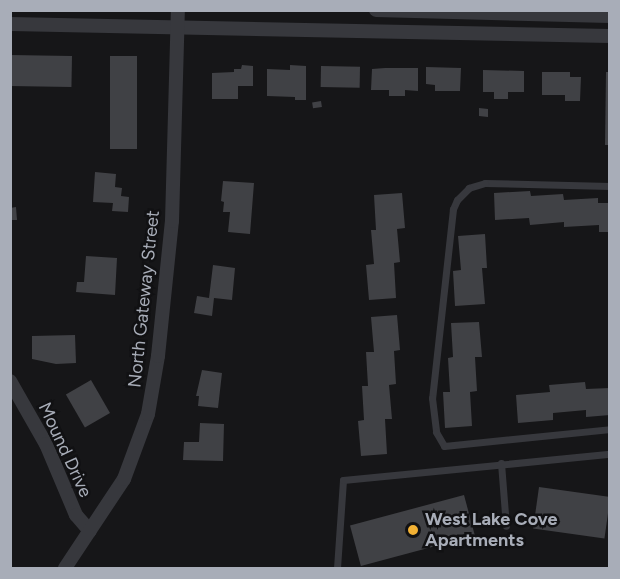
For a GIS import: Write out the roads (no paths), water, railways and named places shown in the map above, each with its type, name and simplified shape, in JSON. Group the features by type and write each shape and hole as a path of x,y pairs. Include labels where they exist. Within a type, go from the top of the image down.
{"street":[{"name":"North Gateway Street","path":"66,568 124,480 148,414 158,356 172,221 178,10"},
{"path":"376,10 609,16"},
{"path":"10,24 609,36"},
{"name":"Mound Drive","path":"10,381 46,444 76,515 90,531"}],"lane":[{"path":"609,186 485,183 469,188 457,200 453,209 432,398 436,432 444,446 609,429"},
{"path":"337,568 344,480 609,454"},
{"path":"501,463 506,526"}],"place":[{"name":"West Lake Cove Apartments","path":"413,530"}]}
